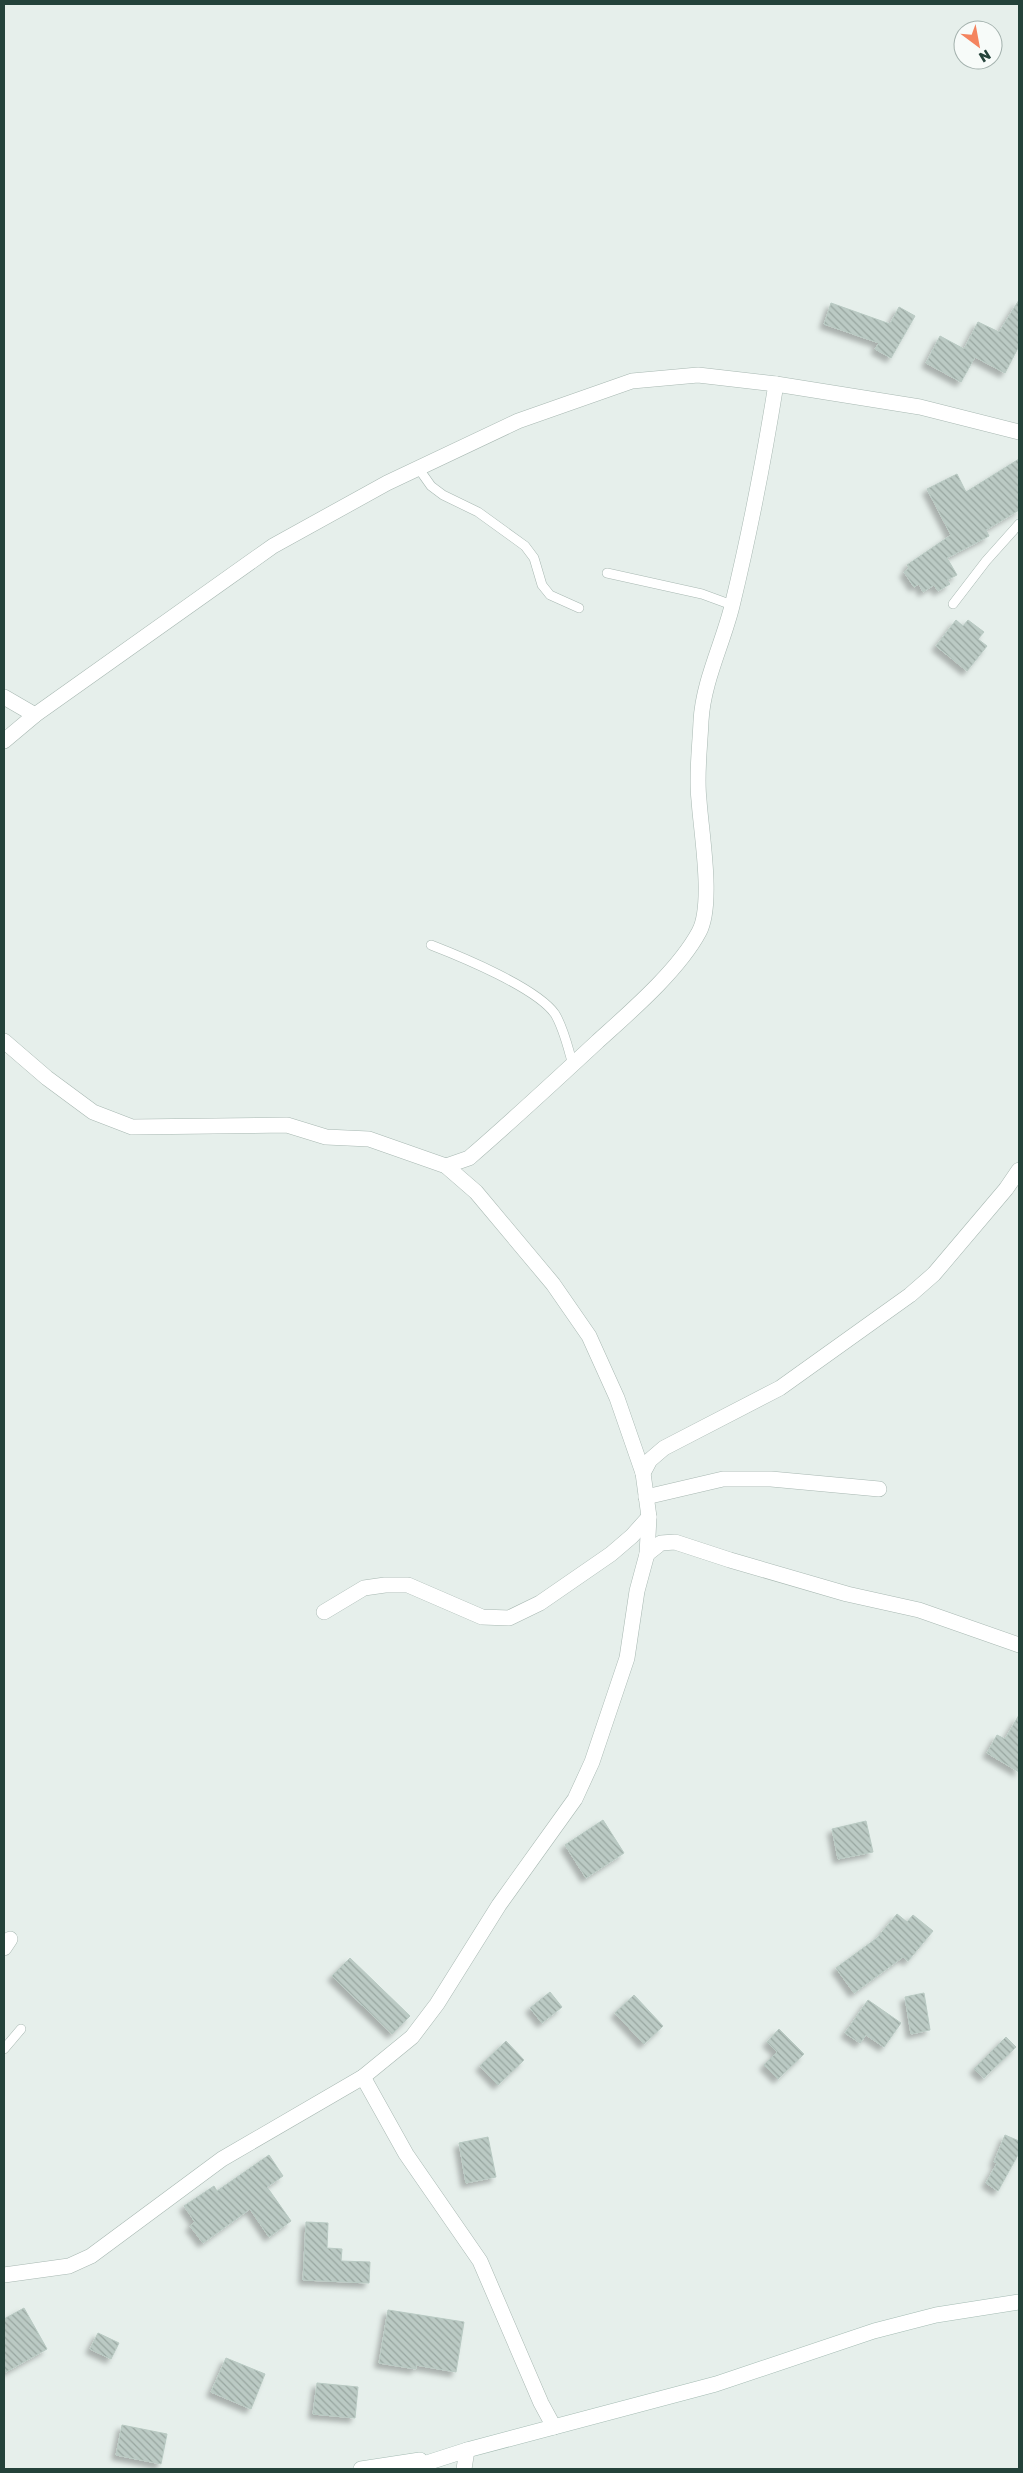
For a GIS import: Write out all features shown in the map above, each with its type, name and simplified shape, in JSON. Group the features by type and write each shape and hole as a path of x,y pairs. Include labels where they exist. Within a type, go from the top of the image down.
{"street":[{"path":"4,741 34,715 273,546 419,468 518,421 632,381 698,376 776,384 920,406 1019,432"},
{"path":"446,1166 470,1158 634,1010 682,956 700,930 704,908 705,880 705,842 698,799 701,717 708,682 724,638 732,605 761,474 776,384"},
{"path":"4,697 34,715"},
{"path":"4,1041 46,1078 93,1112 132,1127 286,1125 326,1137 369,1139 446,1166 476,1192 553,1284 589,1336 617,1398 643,1473 649,1517 646,1554 637,1591 627,1658 592,1762 575,1799 499,1905 437,2004 412,2036 363,2077 222,2159 91,2256 69,2266 4,2275"},
{"path":"643,1473 650,1460 664,1448 780,1388 910,1295 934,1274 1006,1189 1019,1170"},
{"path":"646,1497 722,1480 771,1479 879,1490"},
{"path":"324,1612 364,1588 408,1585 482,1617 508,1618 540,1603 611,1554 632,1536 649,1517"},
{"path":"646,1554 661,1543 675,1542 838,1591 919,1610 1019,1645"},
{"path":"363,2077 406,2154 480,2261 540,2403 554,2427"},
{"path":"408,2469 438,2458 716,2384 874,2331 936,2315 1019,2302"},
{"path":"464,2469 467,2450"},
{"path":"361,2469 438,2458"}],"lane":[{"path":"419,468 431,486 443,495 478,512 525,546 534,558 542,585 550,595 579,608"},
{"path":"953,604 986,561 1019,524"},
{"path":"607,573 702,594 732,605"},
{"path":"432,945 482,966 522,988 554,1012 560,1024 573,1064"},
{"path":"4,2049 21,2029"}],"building":[{"path":"1019,300 1019,346 1005,373 975,357 961,382 926,363 940,336 964,349 978,322 999,332"},
{"path":"831,303 890,324 899,307 915,316 891,358 875,349 879,343 824,324"},
{"path":"1019,459 1019,510 986,530 989,536 947,558 957,575 947,580 950,584 938,591 934,585 923,592 919,584 914,587 904,572 909,568 907,565 951,535 927,489 957,474 966,492"},
{"path":"956,620 963,626 968,620 984,632 978,639 987,646 967,671 936,646"},
{"path":"1019,1715 1019,1772 987,1753 997,1735 1005,1739"},
{"path":"603,1820 624,1853 586,1878 565,1845"},
{"path":"866,1821 873,1852 838,1859 832,1829"},
{"path":"897,1914 907,1922 913,1915 933,1931 908,1961 903,1957 854,1993 836,1968 877,1938"},
{"path":"350,1958 410,2016 392,2034 332,1976"},
{"path":"550,1992 562,2007 542,2023 530,2008"},
{"path":"924,1993 930,2030 911,2034 905,1997"},
{"path":"634,1995 663,2026 644,2044 615,2013"},
{"path":"868,2000 901,2023 884,2047 866,2035 860,2043 845,2033"},
{"path":"779,2029 804,2054 778,2079 764,2065 777,2052 767,2042"},
{"path":"1006,2037 1016,2047 984,2078 974,2069"},
{"path":"506,2041 524,2060 498,2085 480,2066"},
{"path":"1005,2135 1019,2141 1019,2153 998,2191 986,2183 997,2163 994,2162"},
{"path":"488,2137 496,2177 466,2183 459,2143"},
{"path":"269,2155 283,2176 267,2187 291,2221 269,2237 250,2209 203,2243 190,2226 195,2222 184,2206 214,2186 217,2191"},
{"path":"306,2222 328,2223 327,2248 342,2249 341,2261 370,2262 369,2283 303,2280"},
{"path":"24,2308 47,2349 4,2373 4,2319"},
{"path":"388,2310 464,2322 456,2372 416,2365 416,2369 379,2363"},
{"path":"98,2333 119,2343 111,2359 90,2349"},
{"path":"226,2358 265,2374 251,2409 211,2392"},
{"path":"317,2383 358,2387 355,2418 313,2414"},
{"path":"122,2425 167,2434 161,2464 116,2455"}]}
